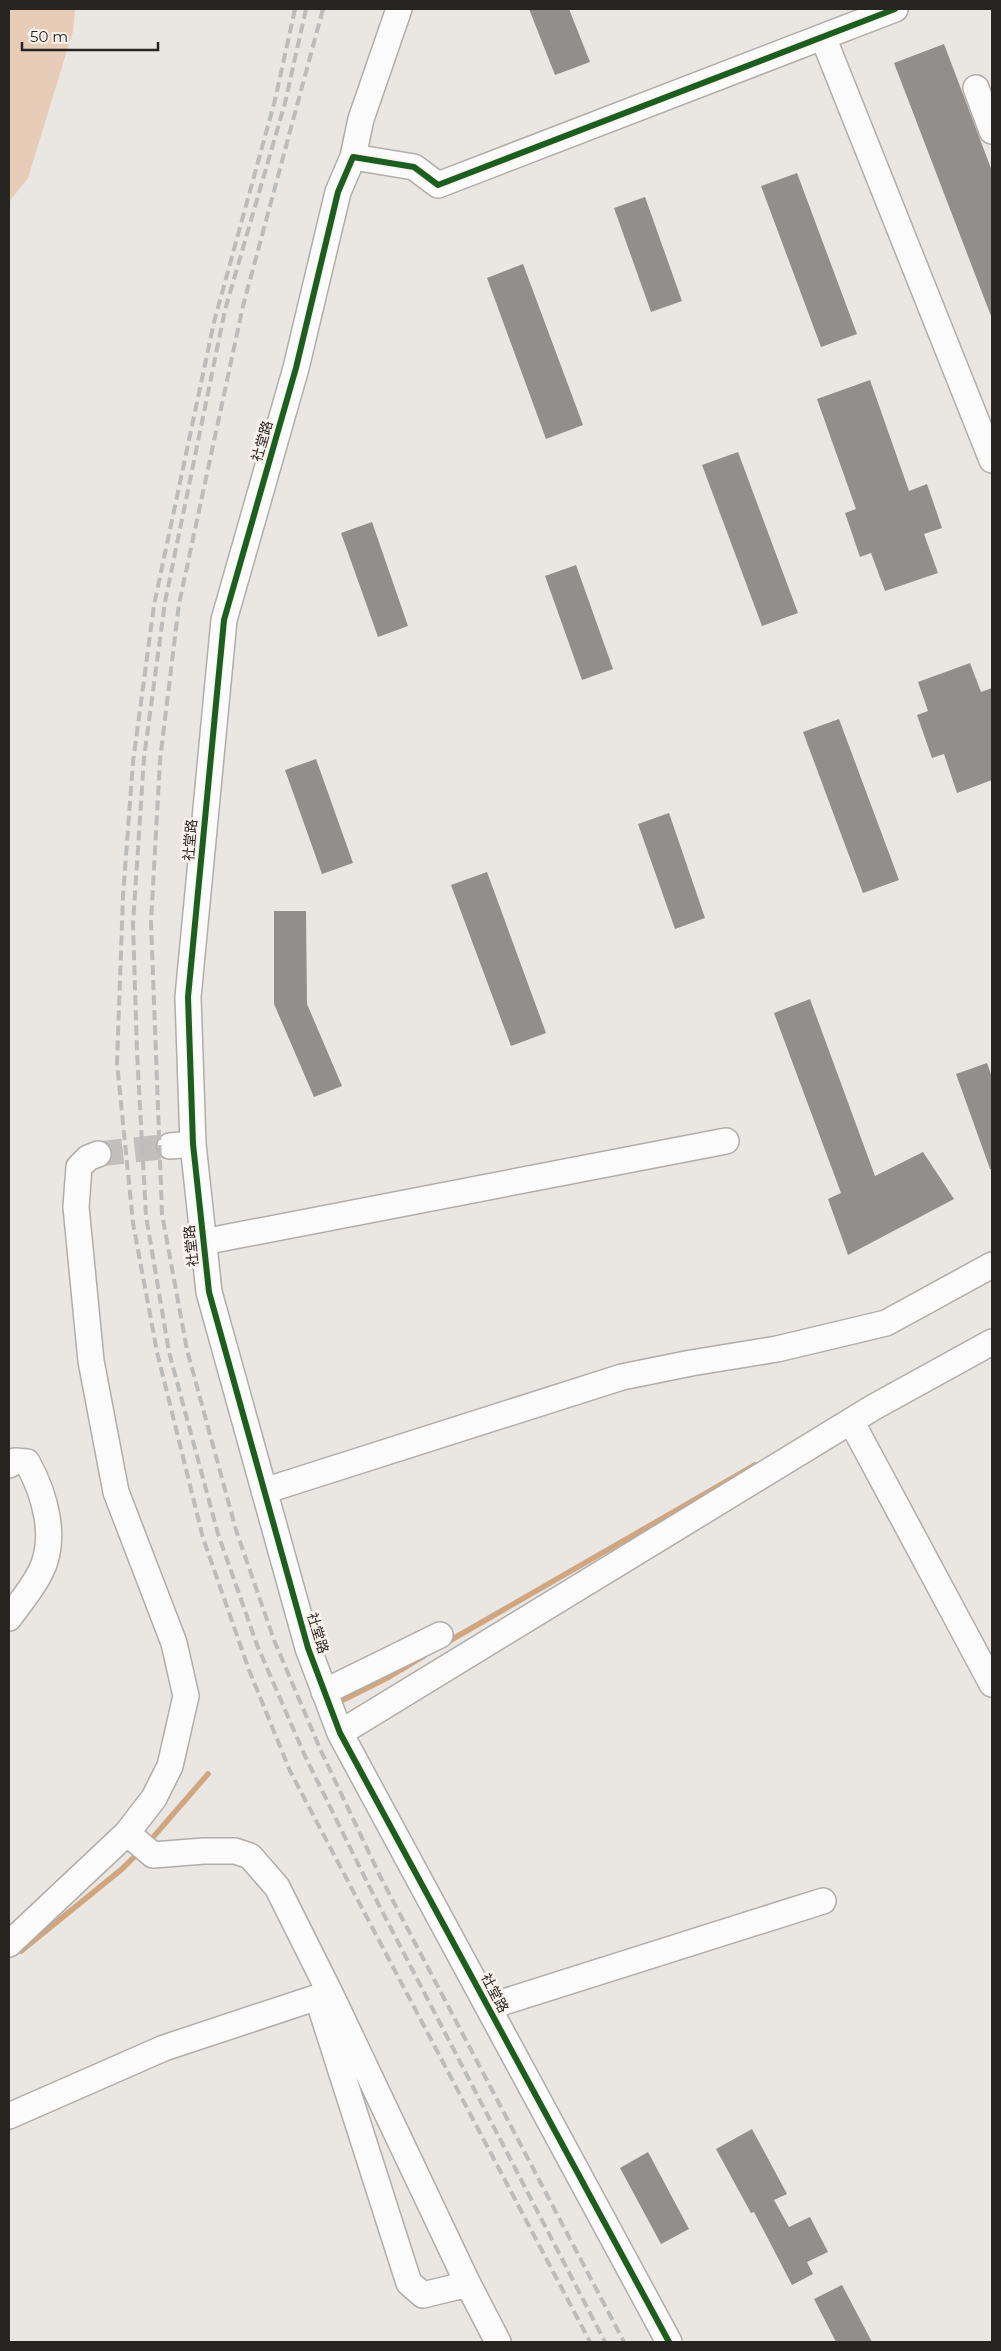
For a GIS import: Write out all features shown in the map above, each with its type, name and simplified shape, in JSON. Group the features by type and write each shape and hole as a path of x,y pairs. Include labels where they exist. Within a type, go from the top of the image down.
{"street":[{"name":"社堂路","path":"399,9 362,119 353,157 338,192 296,368 224,620 188,997 181,1145 203,1242 208,1292 308,1648 340,1733 670,2342"},
{"path":"353,157 414,167 438,185 895,9"},
{"path":"823,37 992,460"},
{"path":"976,88 992,130"},
{"path":"203,1242 726,1141"},
{"path":"9,1944 131,1836 154,1798 170,1766 186,1696 174,1643 116,1492 91,1362 76,1207 78,1167 88,1158 98,1154"},
{"path":"264,1491 622,1377 777,1349 886,1323 992,1265"},
{"path":"340,1733 851,1421 992,1342"},
{"path":"851,1421 992,1684"},
{"path":"9,1465 15,1461 27,1462 37,1480 46,1511 49,1543 40,1573 9,1618"},
{"path":"324,1692 440,1635"},
{"path":"131,1836 153,1855 204,1850 235,1850 250,1856 277,1887 324,1995 498,2342"},
{"path":"488,2006 823,1902"},
{"path":"9,2116 164,2048 324,1995"},
{"path":"324,1995 409,2283 423,2295 468,2284"}],"shaded area":[{"path":"9,9 75,9 73,31 28,178 9,202"}],"building":[{"path":"529,9 569,9 590,62 555,75"},
{"path":"944,44 992,171 991,316 894,63"},
{"path":"797,173 857,334 821,347 761,186"},
{"path":"645,197 682,301 651,312 614,208"},
{"path":"523,264 583,425 546,439 487,278"},
{"path":"870,380 909,491 927,484 942,528 924,534 938,573 885,591 871,553 860,557 845,513 856,509 817,399"},
{"path":"738,452 798,613 762,626 702,465"},
{"path":"372,522 408,626 378,637 341,533"},
{"path":"576,565 613,669 582,680 545,576"},
{"path":"970,663 981,692 992,688 992,780 957,793 944,754 932,758 917,715 928,711 918,682"},
{"path":"839,719 899,880 863,893 803,732"},
{"path":"316,759 353,863 322,874 285,770"},
{"path":"669,813 705,918 675,929 638,824"},
{"path":"487,872 546,1033 511,1046 451,885"},
{"path":"274,911 306,911 307,1004 342,1086 314,1097 274,1004"},
{"path":"810,999 875,1176 923,1152 954,1199 848,1255 828,1199 841,1193 774,1013"},
{"path":"987,1063 992,1077 992,1169 990,1169 956,1074"},
{"path":"752,2129 787,2194 774,2200 789,2227 810,2217 828,2252 807,2262 813,2274 792,2285 754,2212 751,2213 716,2149"},
{"path":"648,2152 689,2229 661,2244 620,2168"},
{"path":"842,2285 872,2342 836,2342 814,2299"}],"waterway":[{"path":"444,1644 755,1465"},
{"path":"337,1703 389,1677 424,1656"},
{"path":"148,1843 208,1774"},
{"path":"21,1951 122,1869 140,1851"}],"tunnel":[{"path":"98,1154 170,1146"}],"railway":[{"path":"295,9 275,100 214,322 154,605 133,762 123,896 117,1063 133,1223 157,1352 203,1538 249,1670 290,1771 590,2342"},
{"path":"306,9 285,103 225,310 165,602 144,758 133,924 137,1052 146,1216 169,1352 218,1534 257,1645 305,1756 368,1884 605,2342"},
{"path":"323,9 243,306 179,604 160,760 151,922 162,1214 187,1350 236,1530 274,1640 321,1751 381,1878 624,2342"}],"cycle path":[{"path":"669,2342 340,1733 308,1648 209,1292 193,1144 188,997 224,620 296,368 338,192 353,157 414,167 438,185 895,9"}]}
